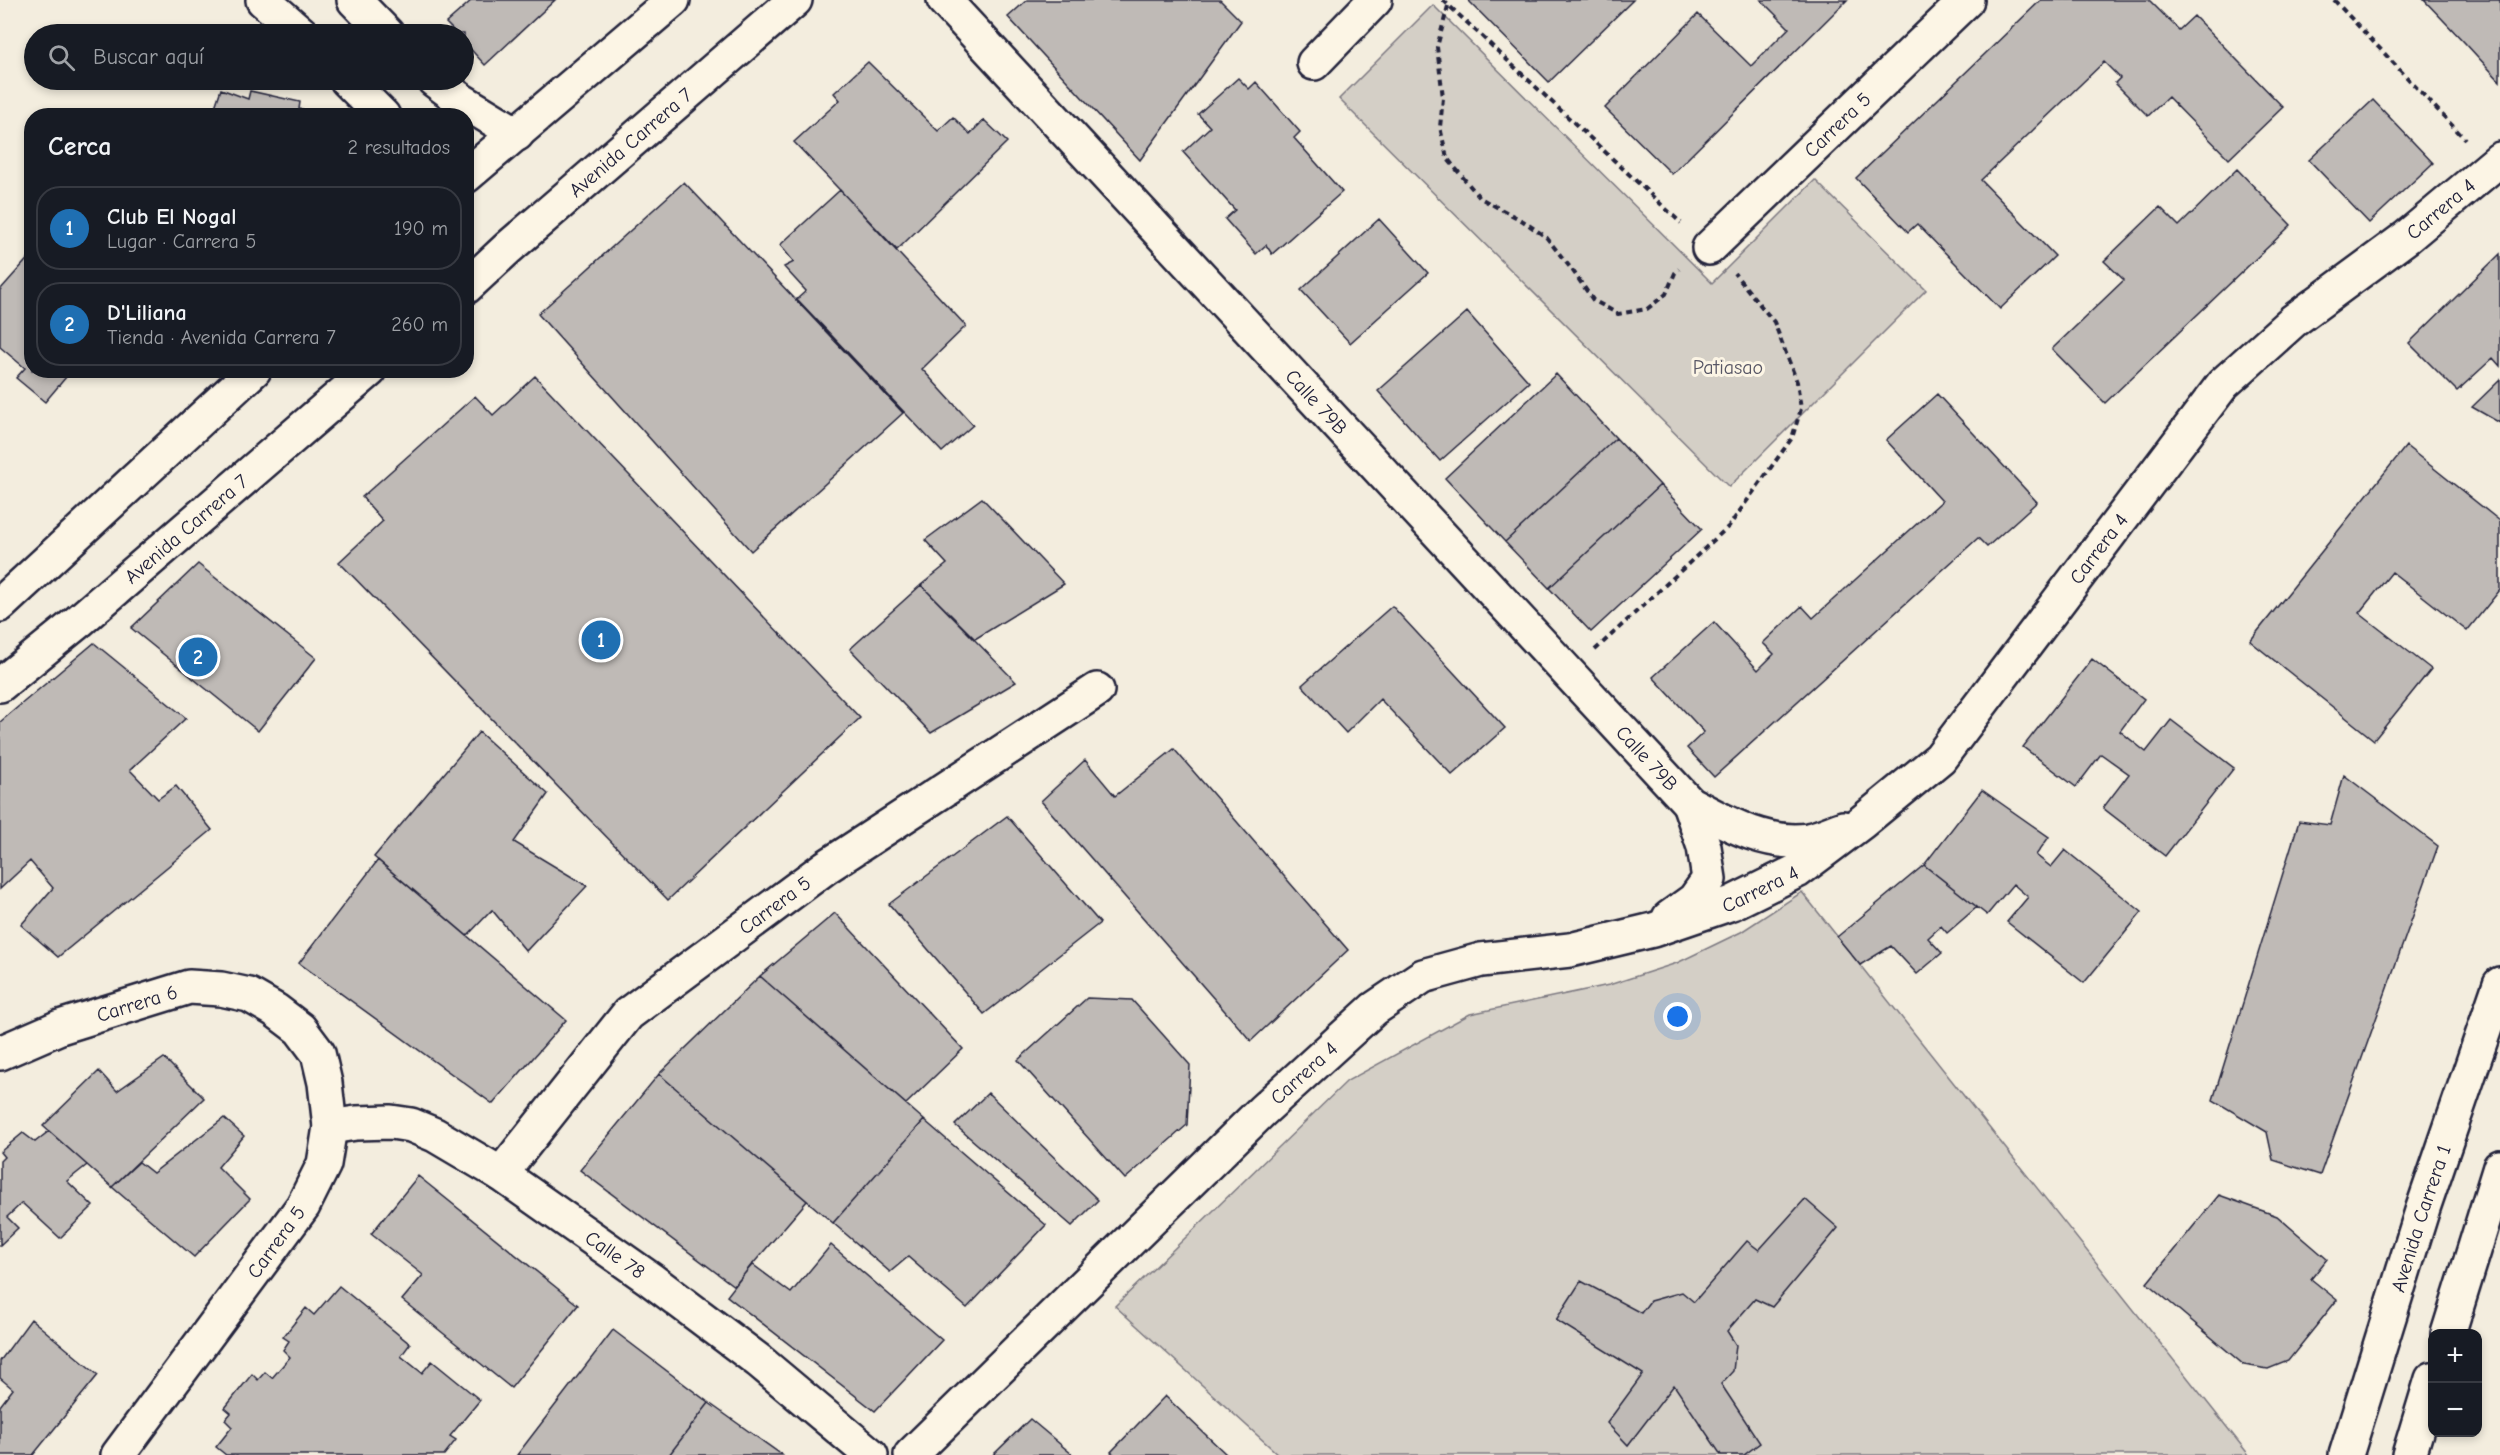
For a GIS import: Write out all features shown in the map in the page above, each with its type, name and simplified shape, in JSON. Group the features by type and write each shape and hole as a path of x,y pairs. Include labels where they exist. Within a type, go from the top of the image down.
{"street":[{"path":"263,0 291,24"},
{"path":"354,0 377,24"},
{"path":"474,169 673,0"},
{"name":"Avenida Carrera 7","path":"474,280 795,0"},
{"name":"Calle 79B","path":"944,0 1689,803 1737,828 1779,840 1808,840 1862,822"},
{"path":"1314,63 1375,0"},
{"name":"Carrera 5","path":"1709,248 1967,0"},
{"path":"357,90 375,108"},
{"path":"448,90 517,134"},
{"name":"Carrera 4","path":"911,1455 1262,1111 1374,1009 1423,976 1481,960 1570,950 1653,930 1732,903 1797,871 1862,822 1940,758 2223,384 2293,321 2407,237 2496,163"},
{"path":"6,591 245,378"},
{"name":"Avenida Carrera 7","path":"0,685 79,621 361,378"},
{"name":"Carrera 5","path":"501,1174 628,1014 826,867 1097,690"},
{"name":"Calle 79B","path":"1653,930 1694,900 1709,879 1704,847 1689,803"},
{"name":"Avenida Carrera 1","path":"2346,1455 2423,1208 2500,984"},
{"name":"Carrera 6","path":"0,1053 60,1028 189,987 221,989 249,996 275,1010"},
{"name":"Carrera 5","path":"118,1455 303,1206 324,1164 330,1127 325,1083 318,1053 300,1029 275,1010"},
{"name":"Calle 78","path":"330,1127 356,1123 391,1122 411,1125 435,1135 501,1174 650,1279 759,1361 871,1455"},
{"path":"2450,1329 2500,1167"},
{"path":"2409,1455 2431,1383"}],"path":[{"path":"1443,0 1709,248 1675,273 1666,294 1647,309 1618,314 1593,300 1546,237 1523,221 1480,198 1447,158 1440,127 1443,98 1437,47 1448,6"},
{"path":"2334,0 2496,163"},
{"path":"1593,652 1729,526 1792,438 1801,409 1797,382 1774,322 1745,284"}],"green space":[{"name":"Patiasao","path":"1433,5 1712,283 1815,180 1926,290 1729,487 1339,99"},
{"path":"1802,892 2249,1455 1279,1455 1115,1306 1347,1081 1470,1014 1609,985 1677,963 1741,932"}],"building":[{"path":"472,0 555,0 485,65 474,53 474,24 446,23"},
{"path":"1027,0 1220,0 1241,21 1140,160 1008,17"},
{"path":"1468,0 1633,0 1549,82"},
{"path":"1761,0 1847,0 1672,174 1605,108 1698,14 1751,66 1789,28"},
{"path":"2041,0 2149,0 2179,30 2194,16 2283,107 2229,159 2168,97 2148,116 2115,83 2120,78 2104,62 1981,180 2055,256 2000,309 1917,224 1908,232 1856,178"},
{"path":"2424,0 2500,0 2500,81 2465,43"},
{"path":"868,62 938,131 953,117 970,134 984,120 1007,142 897,250 794,142 840,100 834,93"},
{"path":"1238,78 1249,89 1256,82 1300,132 1294,138 1342,192 1272,254 1266,245 1256,254 1225,219 1235,210 1183,152 1210,127 1198,114"},
{"path":"221,90 248,99 250,91 300,102 299,108 215,108"},
{"path":"2373,100 2433,163 2369,223 2309,160"},
{"path":"2237,169 2291,225 2105,403 2052,349 2124,280 2104,261 2160,207 2179,226"},
{"path":"684,182 903,413 751,551 538,314"},
{"path":"840,190 966,326 922,369 973,425 942,452 797,299 806,291 784,267 794,262 780,245"},
{"path":"1379,219 1428,273 1350,343 1301,290"},
{"path":"2500,254 2500,366 2493,358 2457,391 2409,343"},
{"path":"24,263 24,367 0,347 0,290"},
{"path":"1467,312 1529,382 1440,461 1378,391"},
{"path":"24,369 24,378 65,378 45,402 16,378"},
{"path":"1556,374 1616,438 1505,542 1445,478"},
{"path":"535,376 860,718 668,900 339,562 383,521 362,497 475,396 493,415"},
{"path":"2500,380 2500,423 2472,407"},
{"path":"1937,394 2037,502 1987,547 1978,538 1714,777 1687,748 1704,732 1653,677 1714,622 1758,670 1774,654 1763,643 1802,606 1813,618 1942,501 1886,440"},
{"path":"1616,438 1660,485 1549,588 1505,542"},
{"path":"2406,446 2500,521 2500,590 2467,631 2392,572 2359,613 2431,669 2374,740 2250,641"},
{"path":"1660,485 1702,529 1591,632 1549,588"},
{"path":"982,498 1064,584 975,639 921,585 947,564 925,540"},
{"path":"198,564 316,658 258,731 131,628"},
{"path":"921,585 1016,682 931,733 850,649"},
{"path":"1392,606 1505,728 1452,775 1380,699 1346,733 1302,685"},
{"path":"94,643 186,718 130,770 158,799 176,786 212,830 58,957 21,925 53,888 30,861 0,889 0,722"},
{"path":"2092,659 2144,699 2120,731 2146,752 2171,720 2234,768 2165,856 2103,808 2129,774 2101,754 2076,787 2023,747"},
{"path":"479,732 548,794 514,842 587,886 526,951 492,910 467,936 374,857"},
{"path":"1174,749 1348,950 1251,1041 1041,801 1085,760 1115,796"},
{"path":"2344,775 2438,846 2320,1175 2273,1160 2267,1132 2213,1100 2299,821 2330,825"},
{"path":"1982,790 2049,837 2036,855 2051,867 2065,850 2142,912 2084,983 2007,922 2028,897 2013,884 1987,915 1924,865"},
{"path":"1007,816 1100,923 984,1014 889,904"},
{"path":"378,860 566,1020 493,1104 299,963"},
{"path":"1924,865 1977,907 1947,933 1941,926 1928,938 1942,953 1917,974 1891,946 1860,965 1837,937"},
{"path":"835,913 963,1049 906,1104 760,976"},
{"path":"760,976 924,1120 833,1223 659,1074"},
{"path":"1087,998 1132,1000 1190,1065 1187,1125 1125,1179 1018,1060"},
{"path":"164,1058 204,1098 112,1187 43,1126 99,1071 117,1091"},
{"path":"659,1074 807,1201 734,1286 580,1170"},
{"path":"988,1093 1098,1200 1072,1226 955,1125"},
{"path":"224,1118 244,1136 218,1167 250,1199 194,1257 112,1187 139,1162 153,1173"},
{"path":"924,1120 1046,1225 967,1308 908,1257 890,1272 833,1223"},
{"path":"49,1131 87,1165 67,1181 93,1206 60,1238 22,1203 7,1217 18,1228 0,1245 0,1161 4,1157 0,1152 23,1133 35,1142"},
{"path":"418,1176 578,1305 511,1388 402,1300 423,1275 371,1234"},
{"path":"2219,1195 2277,1216 2327,1259 2311,1279 2337,1300 2288,1361 2268,1369 2244,1365 2147,1283"},
{"path":"1805,1199 1838,1228 1772,1307 1755,1299 1727,1331 1736,1345 1733,1371 1721,1384 1760,1443 1744,1455 1721,1455 1674,1385 1628,1445 1607,1423 1643,1374 1556,1320 1581,1281 1641,1313 1650,1301 1682,1292 1694,1302 1747,1241 1759,1250"},
{"path":"831,1245 942,1340 875,1411 727,1296 752,1264 791,1293"},
{"path":"339,1286 410,1344 401,1356 422,1373 432,1361 480,1400 450,1436 456,1440 444,1455 226,1455 216,1447 232,1427 225,1420 231,1413 225,1408 252,1374 258,1380 265,1372 272,1378 290,1357 283,1350 289,1341 283,1337 306,1308 314,1315"},
{"path":"31,1319 98,1375 33,1455 0,1455 0,1406 13,1389 0,1378 0,1361"},
{"path":"613,1330 709,1403 669,1455 517,1455"},
{"path":"1165,1396 1227,1455 1115,1455 1111,1452"},
{"path":"709,1403 782,1455 669,1455"},
{"path":"1030,1419 1073,1455 993,1455"}],"place":[{"name":"Club El Nogal","path":"601,640"},
{"name":"D'Liliana","path":"198,657"}]}
